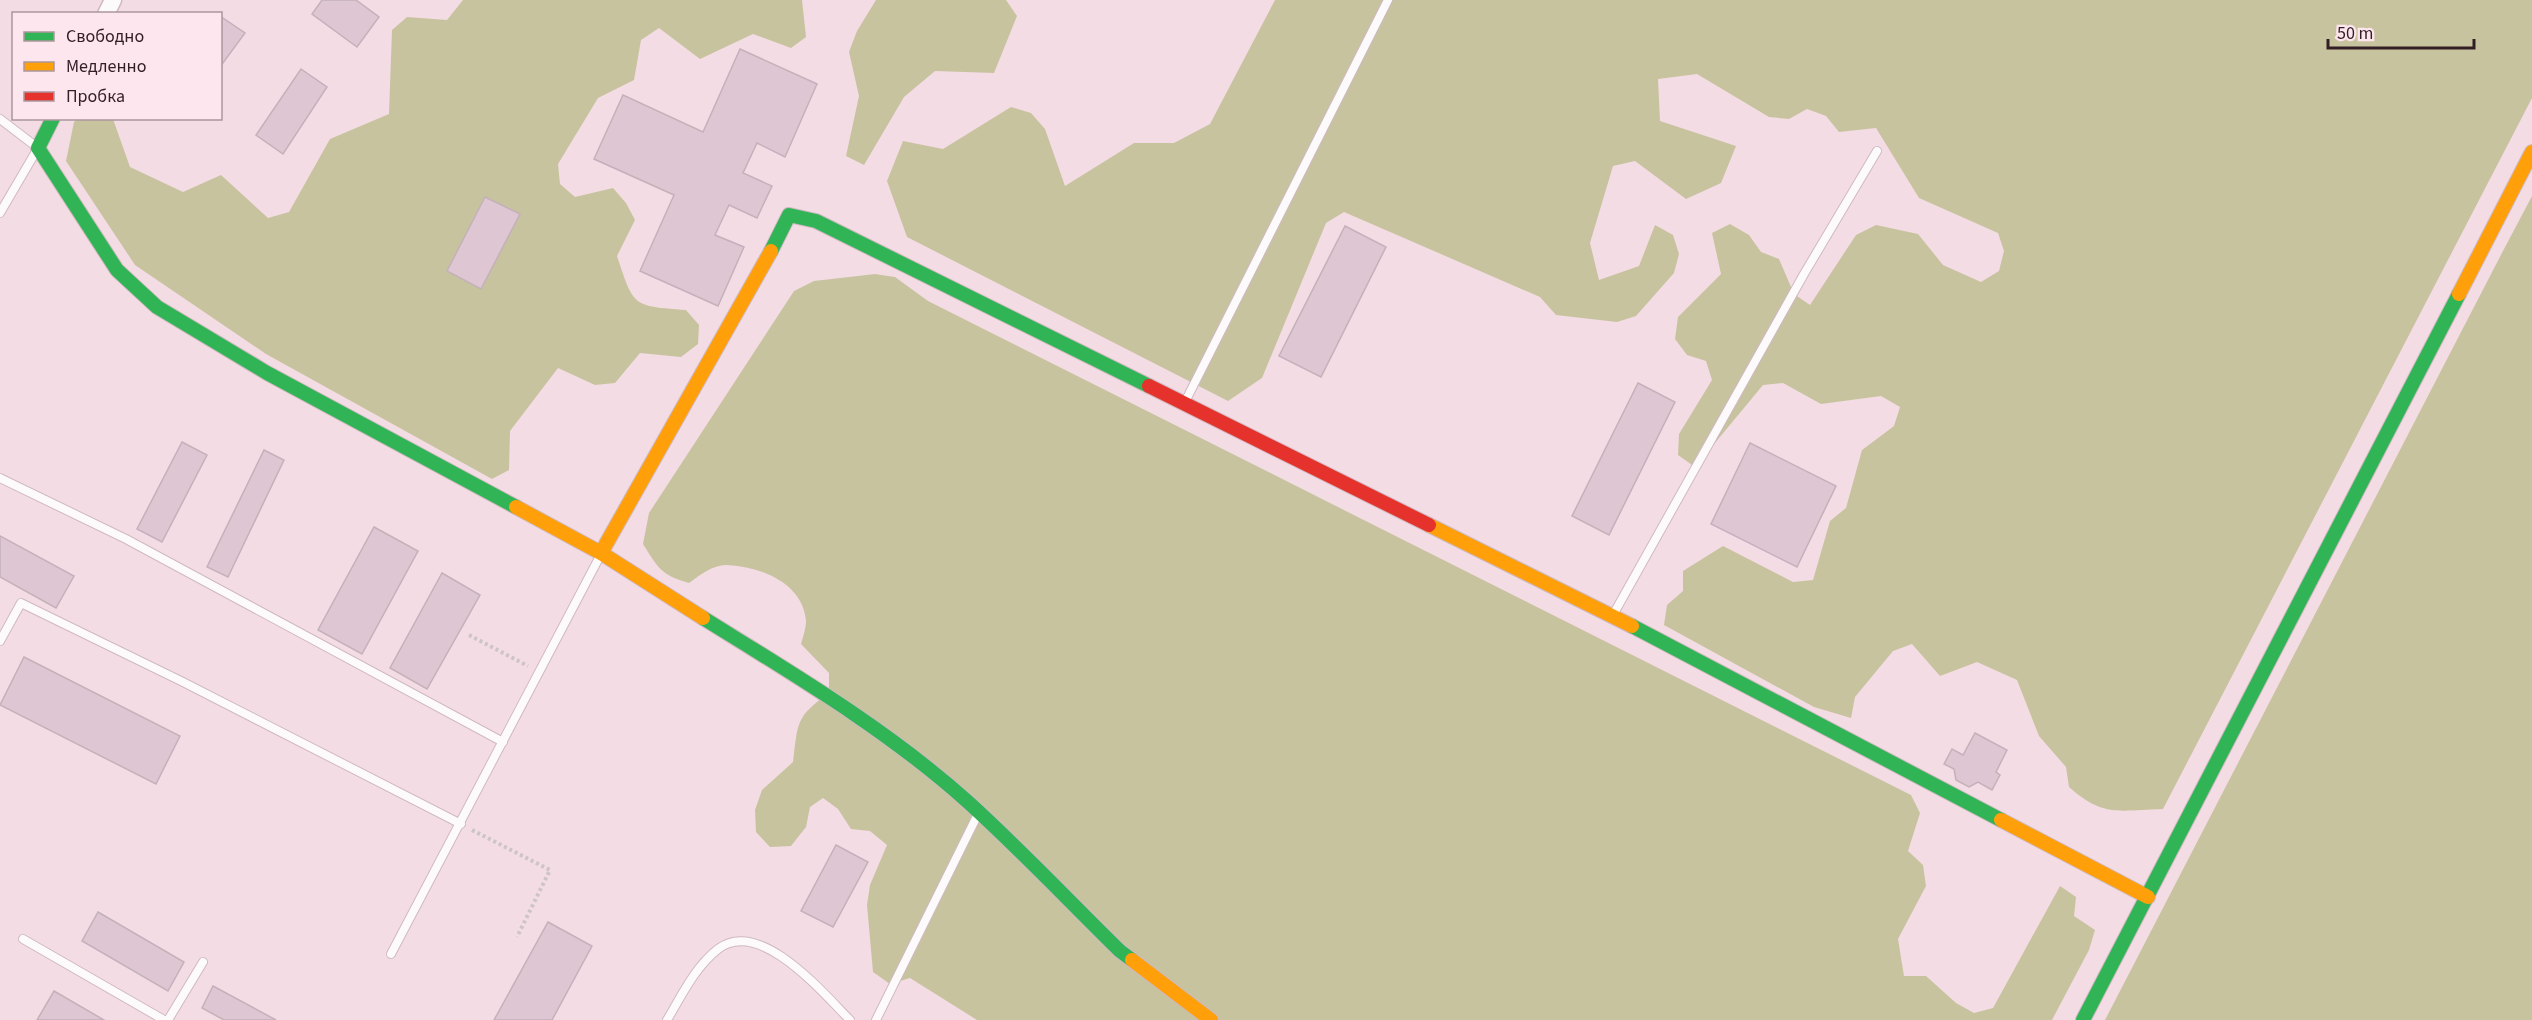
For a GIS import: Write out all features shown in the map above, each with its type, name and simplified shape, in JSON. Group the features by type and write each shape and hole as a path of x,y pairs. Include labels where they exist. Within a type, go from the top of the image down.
{"street":[{"path":"52,120 38,148 117,270 157,307 267,373 601,553 807,683 949,787 979,813 1120,951 1211,1020"},
{"path":"2083,1020 2532,152"},
{"path":"601,553 761,270 789,215 816,221 1184,405 1304,461 1612,616 2148,897"}],"lane":[{"path":"1184,405 1388,0"},
{"path":"0,119 38,148 0,213"},
{"path":"1612,616 1804,274 1876,151"},
{"path":"0,478 126,539 503,742"},
{"path":"391,954 601,553"},
{"path":"0,640 21,603 181,681 460,824"},
{"path":"876,1020 979,813"},
{"path":"23,939 166,1020 203,962"},
{"path":"667,1020 696,971 719,948 737,940 758,944 801,970 850,1020"}],"path":[{"path":"469,635 539,672"},
{"path":"460,824 550,870 517,937"}],"shaded area":[{"path":"463,0 802,0 806,37 791,48 753,34 700,59 659,28 641,40 634,80 598,98 558,164 560,184 575,197 613,188 626,203 635,220 617,256 627,285 638,301 645,305 686,310 699,325 698,344 681,357 640,353 615,383 595,385 558,368 510,431 509,470 492,479 266,354 135,265 66,161 74,122 77,120 113,120 130,167 183,192 221,175 268,218 289,212 330,139 389,114 392,30 407,17 447,20"},
{"path":"876,0 1006,0 1017,16 994,73 935,71 904,97 864,165 846,156 859,96 849,52 857,31"},
{"path":"1275,0 2532,0 2532,98 2163,809 2123,811 2092,804 2069,787 2066,767 2039,736 2017,680 1977,662 1940,676 1912,644 1893,651 1855,697 1851,718 1814,707 1664,625 1667,605 1683,591 1683,571 1723,546 1793,582 1813,580 1830,521 1846,508 1862,450 1894,426 1900,407 1881,396 1821,404 1783,383 1763,385 1695,467 1678,455 1679,434 1712,380 1706,361 1687,355 1675,339 1678,317 1721,274 1712,233 1730,224 1749,235 1761,252 1779,259 1794,294 1810,305 1856,235 1876,225 1918,234 1943,265 1981,282 1999,271 2004,251 1998,233 1919,198 1876,128 1839,132 1826,116 1807,109 1789,119 1769,117 1697,74 1658,79 1660,121 1736,146 1721,183 1686,199 1635,161 1613,166 1590,243 1599,280 1639,266 1655,225 1673,235 1679,254 1674,273 1636,316 1617,322 1556,315 1540,297 1344,212 1326,223 1262,378 1228,401 907,237 887,181 903,141 943,149 1011,107 1031,113 1045,129 1065,186 1134,143 1174,143 1210,124"},
{"path":"2532,196 2532,1020 2105,1020 2504,249"},
{"path":"875,274 895,277 928,301 1911,795 1920,813 1908,851 1923,865 1926,886 1898,939 1904,976 1926,976 1956,1003 1974,1013 1993,1008 2060,886 2076,897 2074,916 2095,930 2089,950 2052,1020 977,1020 910,978 890,984 873,972 867,905 870,885 887,845 870,831 851,829 838,809 823,798 810,807 806,827 791,846 770,847 756,832 755,810 762,790 793,762 800,722 810,708 829,693 829,673 801,644 806,621 797,596 778,579 739,566 716,567 689,583 680,580 661,570 643,544 649,513 794,291 814,281"}],"building":[{"path":"322,0 356,0 379,17 357,47 312,14"},
{"path":"222,17 245,33 222,64"},
{"path":"740,49 817,84 785,157 757,143 743,173 772,186 757,218 729,205 715,235 744,247 718,306 640,271 674,195 594,159 623,95 703,132"},
{"path":"301,69 327,87 283,154 256,135"},
{"path":"485,197 520,214 481,289 447,271"},
{"path":"1345,226 1386,247 1321,377 1279,356"},
{"path":"1638,383 1675,402 1609,535 1572,516"},
{"path":"182,442 207,455 162,542 137,529"},
{"path":"1750,443 1836,486 1797,567 1711,524"},
{"path":"264,450 284,460 228,577 207,567"},
{"path":"374,527 418,551 362,654 318,630"},
{"path":"0,536 74,576 56,608 0,577"},
{"path":"442,573 480,595 427,689 390,668"},
{"path":"24,657 180,736 156,784 0,705"},
{"path":"1975,733 2007,750 1996,772 2000,775 1992,790 1978,782 1969,787 1956,780 1954,769 1944,764 1952,749 1963,755"},
{"path":"836,845 868,862 833,927 801,911"},
{"path":"98,912 184,962 168,991 82,941"},
{"path":"548,922 592,946 552,1020 494,1020"},
{"path":"213,986 276,1020 224,1020 202,1008"},
{"path":"54,991 104,1020 37,1020"}],"traffic: fast":[{"path":"52,120 38,148 117,270 157,307 267,373 516,507"},
{"path":"771,251 789,215 816,221 1149,386"},
{"path":"2083,1020 2459,294"},
{"path":"703,618 839,704 906,751 968,802 1120,951 1132,960"},
{"path":"1632,626 2001,820"}],"traffic: slow":[{"path":"2459,294 2532,152"},
{"path":"601,553 771,251"},
{"path":"516,507 601,553 703,618"},
{"path":"1429,525 1632,626"},
{"path":"2001,820 2148,897"},
{"path":"1132,960 1211,1020"}],"traffic: jam":[{"path":"1149,386 1429,525"}]}
